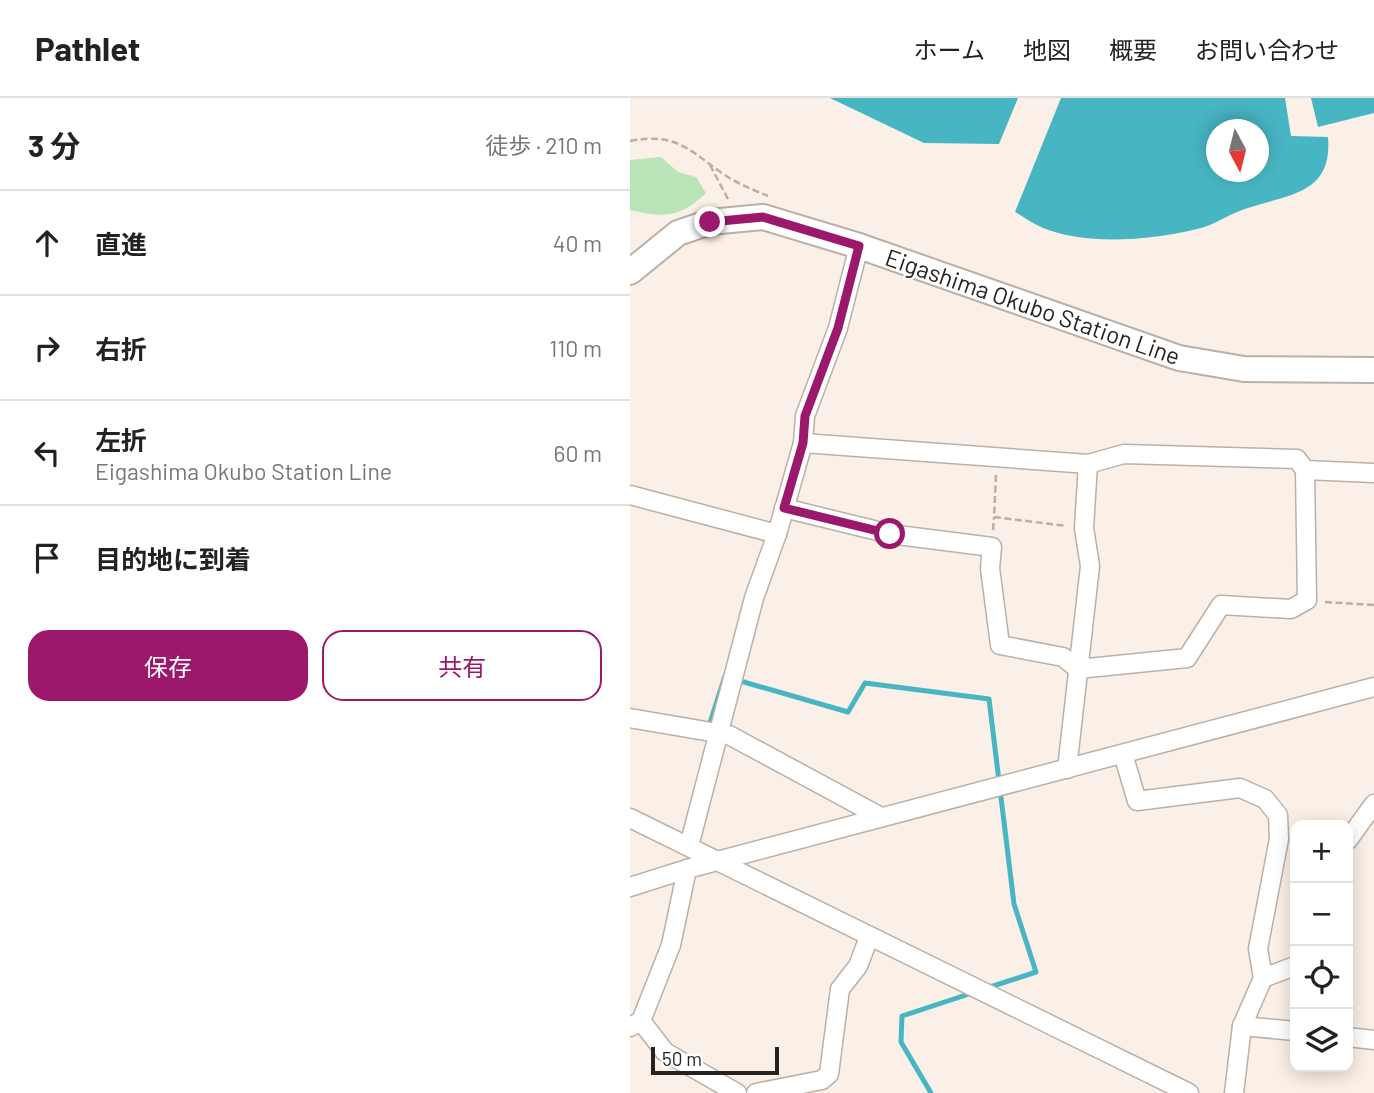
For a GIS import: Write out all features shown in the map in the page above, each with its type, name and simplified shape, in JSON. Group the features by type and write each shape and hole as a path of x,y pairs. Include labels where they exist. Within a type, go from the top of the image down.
{"main road":[{"name":"Eigashima Okubo Station Line","path":"630,272 677,233 733,218 763,217 859,246 1180,358 1244,369 1374,370"}],"street":[{"path":"689,846 754,598 803,443 805,416 838,328 859,246"},
{"path":"784,508 890,534 992,548 990,568 1000,645 1062,657 1078,669 1187,658 1221,605 1291,609 1307,600 1305,470 1297,458 1124,454 1088,464 803,443"},
{"path":"1067,769 1090,566 1084,528 1088,464"},
{"path":"1305,470 1374,473"},
{"path":"630,495 776,534"},
{"path":"630,887 715,861 1374,687"},
{"path":"630,718 729,735 881,817"},
{"path":"1123,754 1137,801 1241,788 1265,799 1278,815 1279,839 1258,949 1263,978 1242,1026 1234,1093"},
{"path":"1353,833 1374,804"},
{"path":"630,818 1189,1093"},
{"path":"687,869 671,945 635,1024 665,1052 737,1093"},
{"path":"755,1093 822,1080 829,1074 840,989 858,966 869,937"},
{"path":"1263,978 1290,968"},
{"path":"1242,1026 1290,1031"},
{"path":"1353,1038 1374,1040"}],"path":[{"path":"708,162 726,193 733,218"},
{"path":"997,457 994,517 1084,528"},
{"path":"1307,600 1374,606"}],"green space":[{"path":"661,157 678,172 696,177 706,193 688,207 671,214 630,210 630,160"}],"water":[{"path":"830,98 1018,98 999,144 924,143"},
{"path":"1061,98 1285,98 1291,136 1328,137 1328,157 1323,171 1303,190 1242,210 1197,229 1160,236 1099,239 1061,234 1015,212"},
{"path":"1311,98 1374,98 1374,113 1318,127"}],"waterway":[{"path":"709,726 725,676"},
{"path":"737,680 848,712 865,683 989,699 1014,904 1036,972 987,988"},
{"path":"931,1093 901,1042 902,1016 975,992"}],"route":[{"path":"710,222 763,217 859,246 838,328 805,416 803,443 784,508 890,534"}]}
